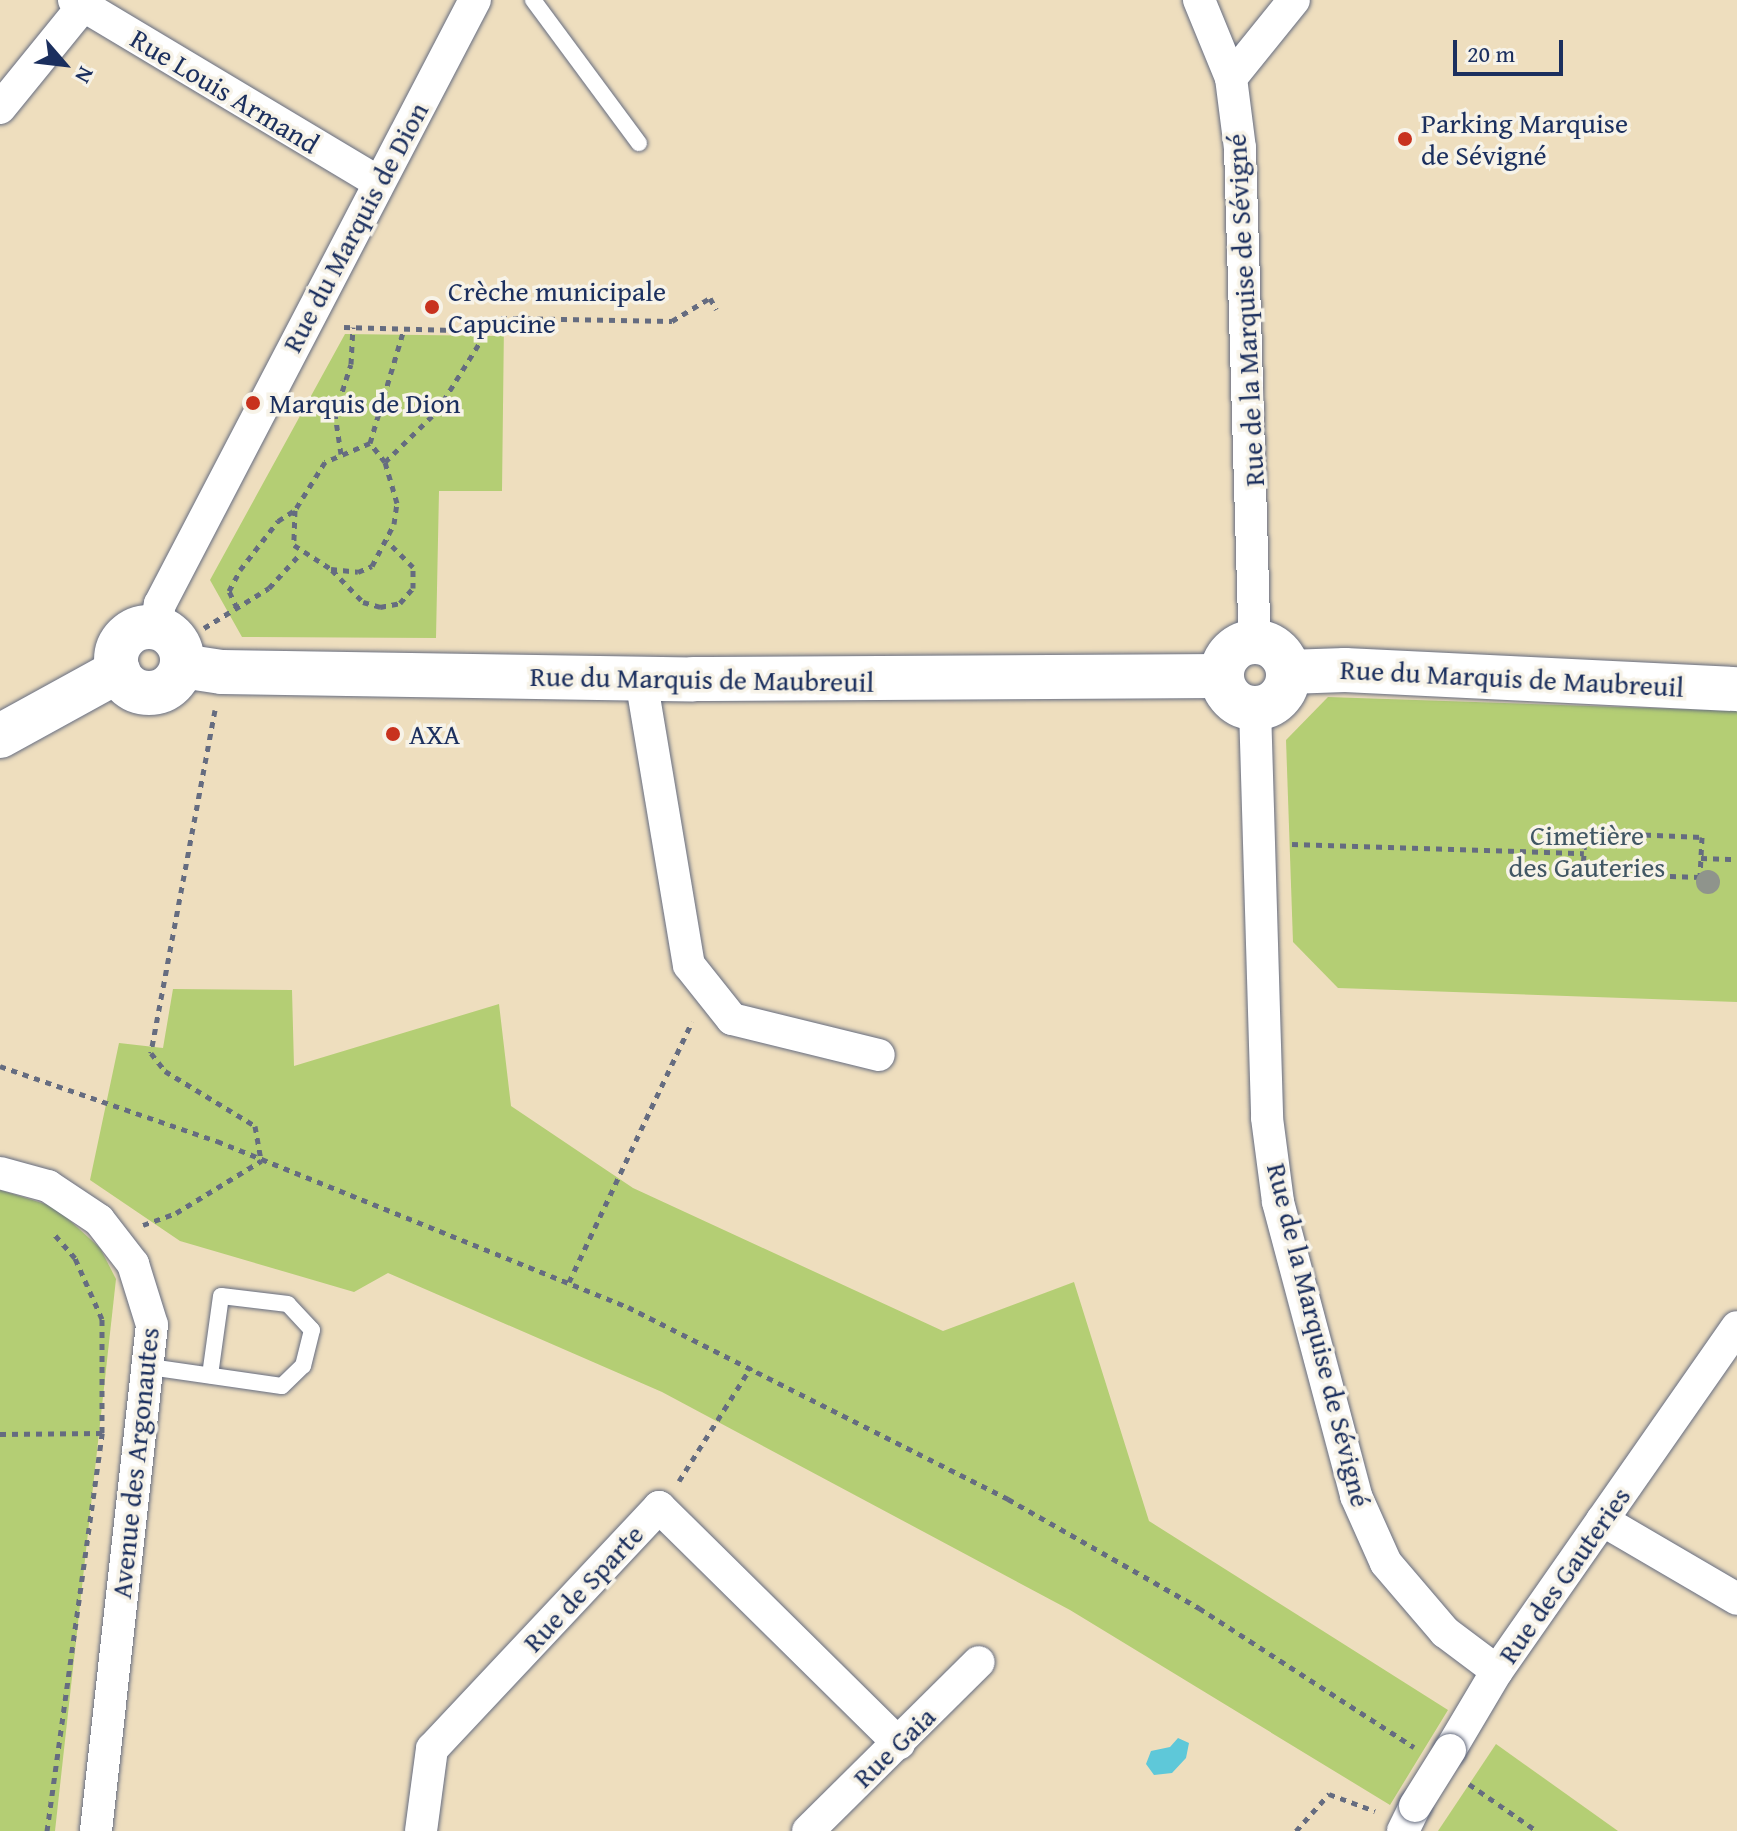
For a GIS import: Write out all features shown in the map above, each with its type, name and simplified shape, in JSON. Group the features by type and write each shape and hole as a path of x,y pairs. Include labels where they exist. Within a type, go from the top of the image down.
{"street":[{"name":"Rue du Marquis de Dion","path":"184,653 160,604 475,0"},
{"name":"Rue de la Marquise de Sévigné","path":"1199,0 1231,78 1240,148 1255,642"},
{"path":"1231,78 1294,0"},
{"name":"Rue Louis Armand","path":"78,3 378,182"},
{"path":"0,108 78,3"},
{"path":"1255,642 1281,654 1288,672 1275,700 1255,708 1229,695 1222,676 1235,648 1255,642"},
{"path":"0,736 118,671 131,688 151,693 171,685 184,653"},
{"name":"Rue du Marquis de Maubreuil","path":"184,653 641,679 960,681 1222,676"},
{"name":"Rue du Marquis de Maubreuil","path":"1288,672 1345,670 1737,689"},
{"path":"641,679 689,965 732,1019 879,1055"},
{"name":"Rue de la Marquise de Sévigné","path":"1255,708 1267,1118 1278,1202 1356,1496 1386,1563 1445,1632 1497,1671"},
{"name":"Avenue des Argonautes","path":"0,1173 28,1178 67,1196 114,1236 148,1305 150,1367 96,1831"},
{"name":"Rue des Gauteries","path":"1408,1820 1497,1671 1737,1327"},
{"name":"Rue de Sparte","path":"421,1831 432,1749 659,1507 899,1744"},
{"path":"1602,1520 1737,1599"},
{"name":"Rue Gaia","path":"808,1831 979,1662"}],"lane":[{"path":"533,0 639,143"},
{"path":"150,1367 282,1386 303,1366 312,1330 288,1304 221,1296 210,1375"}],"path":[{"path":"385,462 437,411 487,331 501,318 672,321 710,298 716,309"},
{"path":"303,326 487,331"},
{"path":"341,454 335,414 348,379 353,327"},
{"path":"370,443 404,329"},
{"path":"370,443 341,454 315,474 295,510 294,545 300,554 331,569 363,602 380,607 400,603 413,588 413,567 387,541"},
{"path":"331,569 366,570 387,541 397,503 385,462 370,443"},
{"path":"237,608 229,591 240,570 278,521 295,510"},
{"path":"262,1161 255,1126 165,1071 151,1053 184,653 237,608 269,588 300,554"},
{"path":"1585,832 1702,837 1701,858 1700,877 1583,873 1585,832"},
{"path":"1259,843 1584,853"},
{"path":"1701,858 1737,859"},
{"path":"569,1282 708,989"},
{"path":"0,1066 262,1161 569,1282 751,1367 1008,1499 1199,1608 1443,1760 1537,1831"},
{"path":"114,1236 176,1213 262,1161"},
{"name":"Avenue des Argonautes","path":"46,1224 75,1258 102,1319 102,1433 47,1831"},
{"path":"659,1507 701,1453 751,1367"},
{"path":"0,1434 102,1433"},
{"path":"1296,1831 1329,1794 1408,1820"}],"green space":[{"path":"504,323 502,491 439,491 436,638 242,637 210,580 345,334 496,336"},
{"name":"Cimetière des Gauteries","path":"1328,697 1737,711 1737,1002 1338,988 1293,942 1286,740"},
{"path":"173,989 292,990 294,1066 499,1004 511,1106 633,1188 943,1331 1074,1282 1149,1521 1448,1710 1390,1805 1070,1610 662,1392 388,1273 354,1292 180,1241 90,1180 119,1043 163,1048"},
{"path":"0,1190 55,1207 100,1248 116,1279 55,1831 0,1831"},
{"path":"1496,1744 1618,1831 1438,1831"}],"water":[{"path":"1178,1738 1189,1743 1186,1758 1172,1773 1154,1775 1146,1764 1151,1751 1170,1747"}],"place":[{"name":"Parking Marquise de Sévigné","path":"1405,139"},
{"name":"Crèche municipale Capucine","path":"432,307"},
{"name":"Marquis de Dion","path":"253,403"},
{"name":"AXA","path":"393,734"}]}
